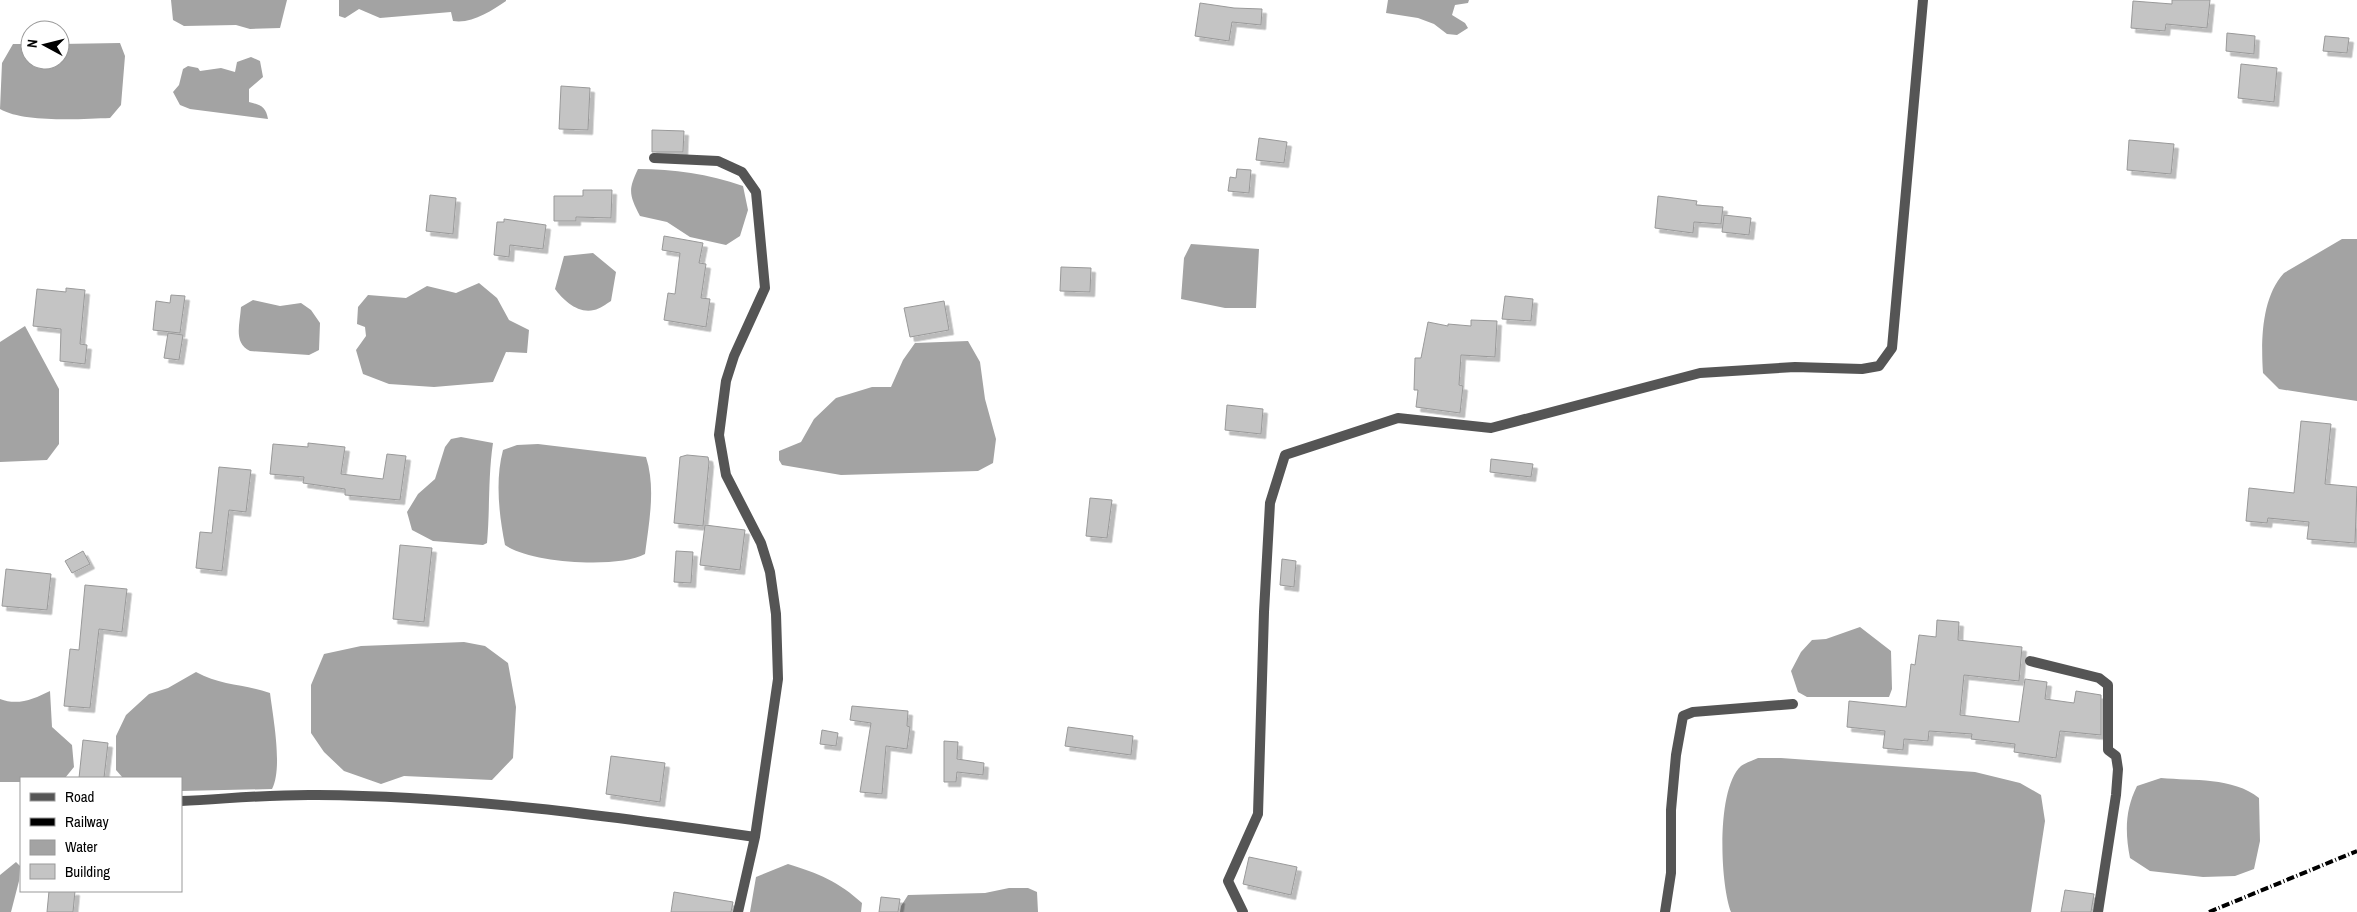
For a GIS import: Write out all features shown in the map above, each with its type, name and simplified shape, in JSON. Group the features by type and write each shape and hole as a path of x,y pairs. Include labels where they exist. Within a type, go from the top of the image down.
{"street":[{"path":"1243,912 1228,881 1258,814 1264,612 1270,503 1285,455 1398,418 1491,428 1700,373 1795,367 1862,369 1879,366 1892,348 1923,0"},
{"path":"654,158 718,161 742,172 756,192 765,288 734,356 726,382 718,435 726,475 760,544 770,572 776,614 778,679 755,837 738,912"},
{"path":"2030,662 2099,678 2108,685 2108,750 2116,756 2118,769 2116,795 2098,912"},
{"path":"1665,912 1671,873 1671,810 1675,764 1683,716 1693,712 1793,704"},
{"path":"182,801 317,795 465,801 616,817 755,837"}],"water":[{"path":"171,0 287,0 280,28 250,29 236,25 184,26 173,20"},
{"path":"339,0 506,1 474,19 453,21 451,12 380,18 359,9 345,18 339,16"},
{"path":"1388,0 1469,0 1468,3 1455,5 1452,15 1465,23 1468,28 1457,35 1447,34 1434,24 1418,18 1386,13"},
{"path":"120,43 125,56 121,105 110,118 38,118 10,113 0,109 2,63 13,44 20,44 20,70 70,70 70,44"},
{"path":"251,57 260,61 263,77 249,89 249,102 262,107 268,119 190,109 180,105 173,92 179,85 183,69 188,66 198,68 200,71 221,68 235,72 237,62"},
{"path":"638,169 691,173 743,186 748,210 740,236 726,245 690,237 667,222 640,216 631,192"},
{"path":"2342,239 2357,239 2357,401 2279,389 2263,373 2262,348 2267,307 2276,283 2284,273"},
{"path":"1191,244 1259,249 1256,308 1225,308 1181,299 1184,258"},
{"path":"593,253 616,272 611,301 601,308 588,311 571,305 555,289 564,256"},
{"path":"479,283 497,298 509,320 529,330 527,353 506,352 493,382 434,387 389,384 363,374 356,350 366,336 365,327 357,324 358,307 368,295 406,298 427,286 456,293"},
{"path":"253,300 280,306 301,303 311,310 320,323 319,350 309,355 250,351 245,348 239,338 241,307"},
{"path":"25,326 59,389 59,444 47,460 0,462 0,342"},
{"path":"968,341 980,362 985,399 996,439 993,463 978,471 841,475 782,465 779,460 779,451 801,442 814,419 836,398 872,387 891,387 903,360 915,343"},
{"path":"461,437 493,443 487,543 483,545 433,541 412,530 407,512 418,494 435,479 445,447 451,439"},
{"path":"538,444 646,457 651,481 651,493 645,554 632,559 615,561 574,562 534,556 505,545 499,498 499,473 503,450 517,445"},
{"path":"1860,627 1891,651 1892,689 1889,697 1807,697 1798,692 1791,671 1801,652 1812,640 1826,639"},
{"path":"464,642 485,646 508,663 516,707 513,758 492,780 404,776 381,784 344,771 324,752 311,733 311,685 324,654 361,646"},
{"path":"196,672 215,680 270,693 277,756 277,769 272,789 182,791 182,777 122,777 116,770 116,736 126,715 149,694 168,688"},
{"path":"50,691 52,727 72,745 74,767 66,777 20,777 20,782 0,782 0,699 20,702"},
{"path":"1758,758 1975,772 2020,783 2041,795 2045,821 2031,912 1731,912 1724,880 1722,837 1727,794 1733,778 1741,766"},
{"path":"2161,778 2225,783 2249,791 2259,798 2260,841 2254,869 2235,876 2203,877 2150,871 2130,858 2127,821 2133,795 2137,786"},
{"path":"16,862 20,866 19,881 11,912 0,912 0,875"},
{"path":"788,864 819,875 845,889 862,903 861,912 750,912 756,877"},
{"path":"1009,888 1028,888 1037,892 1038,912 900,912 901,906 908,895 985,893"}],"building":[{"path":"2172,0 2210,0 2207,28 2166,24 2165,31 2131,28 2133,1 2172,4"},
{"path":"1200,3 1234,8 1262,9 1261,25 1232,22 1229,41 1195,36"},
{"path":"2227,33 2255,36 2254,54 2226,51"},
{"path":"2325,36 2349,38 2347,53 2323,51"},
{"path":"2241,64 2277,68 2274,102 2238,98"},
{"path":"561,86 590,88 588,130 559,129"},
{"path":"652,130 684,131 683,152 652,152"},
{"path":"1259,138 1287,142 1284,163 1256,160"},
{"path":"2129,140 2174,144 2171,174 2127,170"},
{"path":"1237,169 1251,170 1249,193 1228,191 1230,177 1236,178"},
{"path":"583,190 612,190 611,218 576,217 576,221 554,221 554,196 583,196"},
{"path":"430,195 456,198 453,234 426,231"},
{"path":"1658,196 1697,201 1696,205 1723,207 1721,224 1694,222 1693,233 1655,228"},
{"path":"1724,215 1751,218 1749,235 1722,232"},
{"path":"504,219 546,225 543,249 510,245 509,257 494,255 497,222 504,222"},
{"path":"664,236 703,243 699,263 706,264 701,298 710,299 706,327 664,320 668,293 675,294 680,253 662,250"},
{"path":"1061,267 1091,268 1090,292 1060,291"},
{"path":"66,288 85,290 80,344 87,345 85,364 60,361 61,329 33,326 37,289 66,292"},
{"path":"171,295 185,296 180,333 153,330 156,301 170,303"},
{"path":"1505,296 1533,299 1531,321 1502,319"},
{"path":"944,301 949,330 910,337 904,308"},
{"path":"1471,320 1497,321 1495,357 1461,355 1459,385 1463,386 1460,413 1416,407 1418,390 1414,390 1415,358 1421,358 1428,322 1448,326 1448,324 1471,326"},
{"path":"168,333 183,335 179,360 164,358"},
{"path":"1227,405 1263,409 1261,434 1225,430"},
{"path":"2301,421 2331,424 2325,484 2357,487 2355,543 2307,539 2309,522 2268,518 2267,523 2246,521 2249,488 2294,493"},
{"path":"308,443 345,447 341,474 383,479 387,454 406,456 400,500 345,495 345,489 303,483 304,477 270,474 273,444 308,447"},
{"path":"687,455 708,457 703,526 674,523 680,457"},
{"path":"1491,459 1533,464 1531,477 1490,472"},
{"path":"219,467 251,470 246,512 229,510 222,571 196,568 200,532 212,533"},
{"path":"1090,498 1112,500 1107,538 1086,536"},
{"path":"705,525 745,530 740,570 700,565"},
{"path":"400,545 432,548 424,622 393,619"},
{"path":"83,551 90,564 72,573 65,561"},
{"path":"676,551 693,552 691,583 674,582"},
{"path":"1282,559 1296,561 1294,587 1280,585"},
{"path":"6,569 51,574 47,610 2,606"},
{"path":"85,585 127,589 122,632 99,629 90,708 64,706 70,649 79,650"},
{"path":"1937,620 1959,622 1958,640 2022,647 2019,681 1964,675 1960,715 2019,722 2025,679 2047,682 2045,699 2074,703 2076,691 2101,695 2101,735 2060,731 2056,758 2014,752 2015,744 1971,739 1972,734 1929,731 1928,741 1904,739 1903,750 1883,748 1885,731 1847,727 1849,701 1906,707 1911,664 1915,665 1919,635 1936,637"},
{"path":"852,706 908,711 907,726 910,727 907,749 886,746 882,794 860,792 871,723 850,720"},
{"path":"1068,727 1133,736 1131,755 1065,746"},
{"path":"822,730 838,733 836,746 820,744"},
{"path":"83,740 108,743 104,777 79,777"},
{"path":"944,741 958,742 957,759 984,763 983,775 957,772 956,782 944,782"},
{"path":"611,756 665,763 660,802 606,794"},
{"path":"1249,857 1297,867 1291,895 1243,884"},
{"path":"2065,890 2094,894 2091,912 2061,912"},
{"path":"49,892 75,892 73,912 47,912"},
{"path":"674,892 733,902 731,912 671,912"},
{"path":"881,897 900,899 898,912 879,912"}],"railway":[{"path":"2209,912 2357,851"}]}
